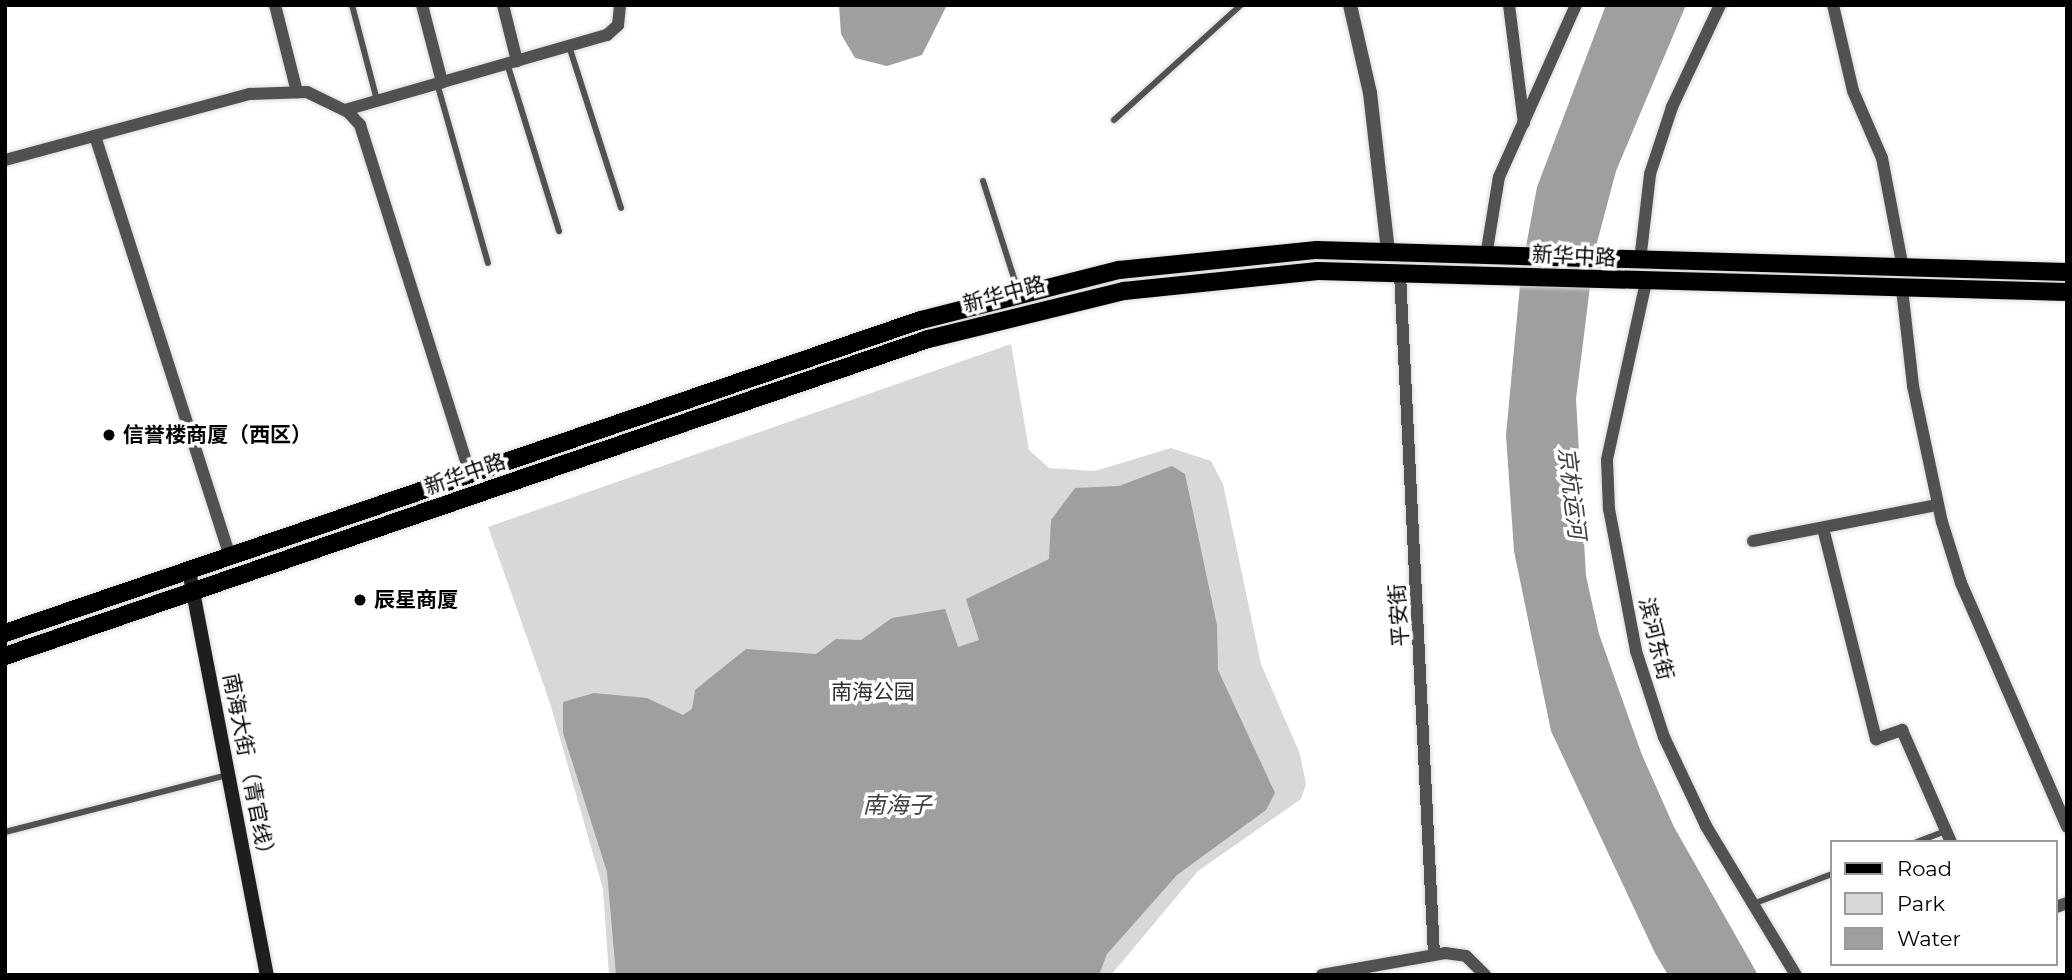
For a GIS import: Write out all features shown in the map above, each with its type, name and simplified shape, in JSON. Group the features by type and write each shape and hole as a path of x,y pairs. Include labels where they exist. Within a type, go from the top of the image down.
{"main road":[{"name":"新华中路","path":"5,633 1018,291 1212,257 1388,252 1598,260 2067,271"},
{"name":"新华中路","path":"5,656 1008,315 1203,279 1318,271 1598,281 2067,292"},
{"name":"南海大街 （青官线）","path":"189,571 267,975"}],"street":[{"path":"275,5 297,92"},
{"path":"422,5 440,82"},
{"path":"502,5 512,62"},
{"path":"345,110 607,35 618,25 620,5"},
{"path":"1350,5 1370,93 1388,252"},
{"path":"1509,5 1524,123"},
{"path":"1486,256 1499,177 1576,5"},
{"path":"1640,261 1650,174 1672,107 1720,5"},
{"path":"1833,5 1853,91 1882,158 1903,268"},
{"path":"5,160 250,94 297,92 345,110 360,125 470,474"},
{"path":"94,136 230,556"},
{"name":"平安街","path":"1400,274 1434,954"},
{"name":"滨河东街","path":"1646,282 1607,460 1609,509 1636,651 1664,737 1751,905 1796,975"},
{"path":"1902,289 1937,505 1961,583 2067,827"},
{"path":"1752,541 1937,505"},
{"path":"1823,528 1876,739 1902,730 1948,836"},
{"path":"1322,975 1434,954 1466,956 1485,975"}],"lane":[{"path":"352,5 377,100"},
{"path":"1114,120 1241,5"},
{"path":"569,46 621,208"},
{"path":"512,62 559,232"},
{"path":"440,82 488,263"},
{"path":"984,181 1018,291"},
{"path":"5,832 228,775"},
{"path":"1927,840 1948,836"},
{"path":"1751,905 1830,875"}],"green space":[{"name":"南海子","path":"1011,344 1029,450 1049,468 1095,471 1171,448 1211,461 1223,484 1261,664 1300,754 1306,784 1301,799 1198,871 1111,975 609,975 603,889 550,703 488,527"}],"water":[{"path":"839,5 947,5 922,55 887,66 855,58 841,34"},
{"name":"京杭运河","path":"1606,5 1686,5 1616,171 1594,254 1576,399 1586,576 1599,634 1642,755 1674,827 1758,975 1668,975 1655,953 1551,731 1514,551 1506,435 1521,274 1537,187"},
{"name":"南海子","path":"1172,466 1185,474 1217,625 1218,670 1275,793 1266,810 1177,875 1107,954 1099,975 616,975 607,872 563,733 563,702 594,693 647,698 683,715 692,709 695,690 746,649 816,654 836,639 861,640 892,618 945,609 958,647 979,640 966,599 1049,559 1051,520 1075,488 1119,486"}],"place":[{"name":"信誉楼商厦（西区）","path":"109,435"},
{"name":"辰星商厦","path":"360,600"}],"park label":[{"name":"南海公园","path":"873,692"}]}
